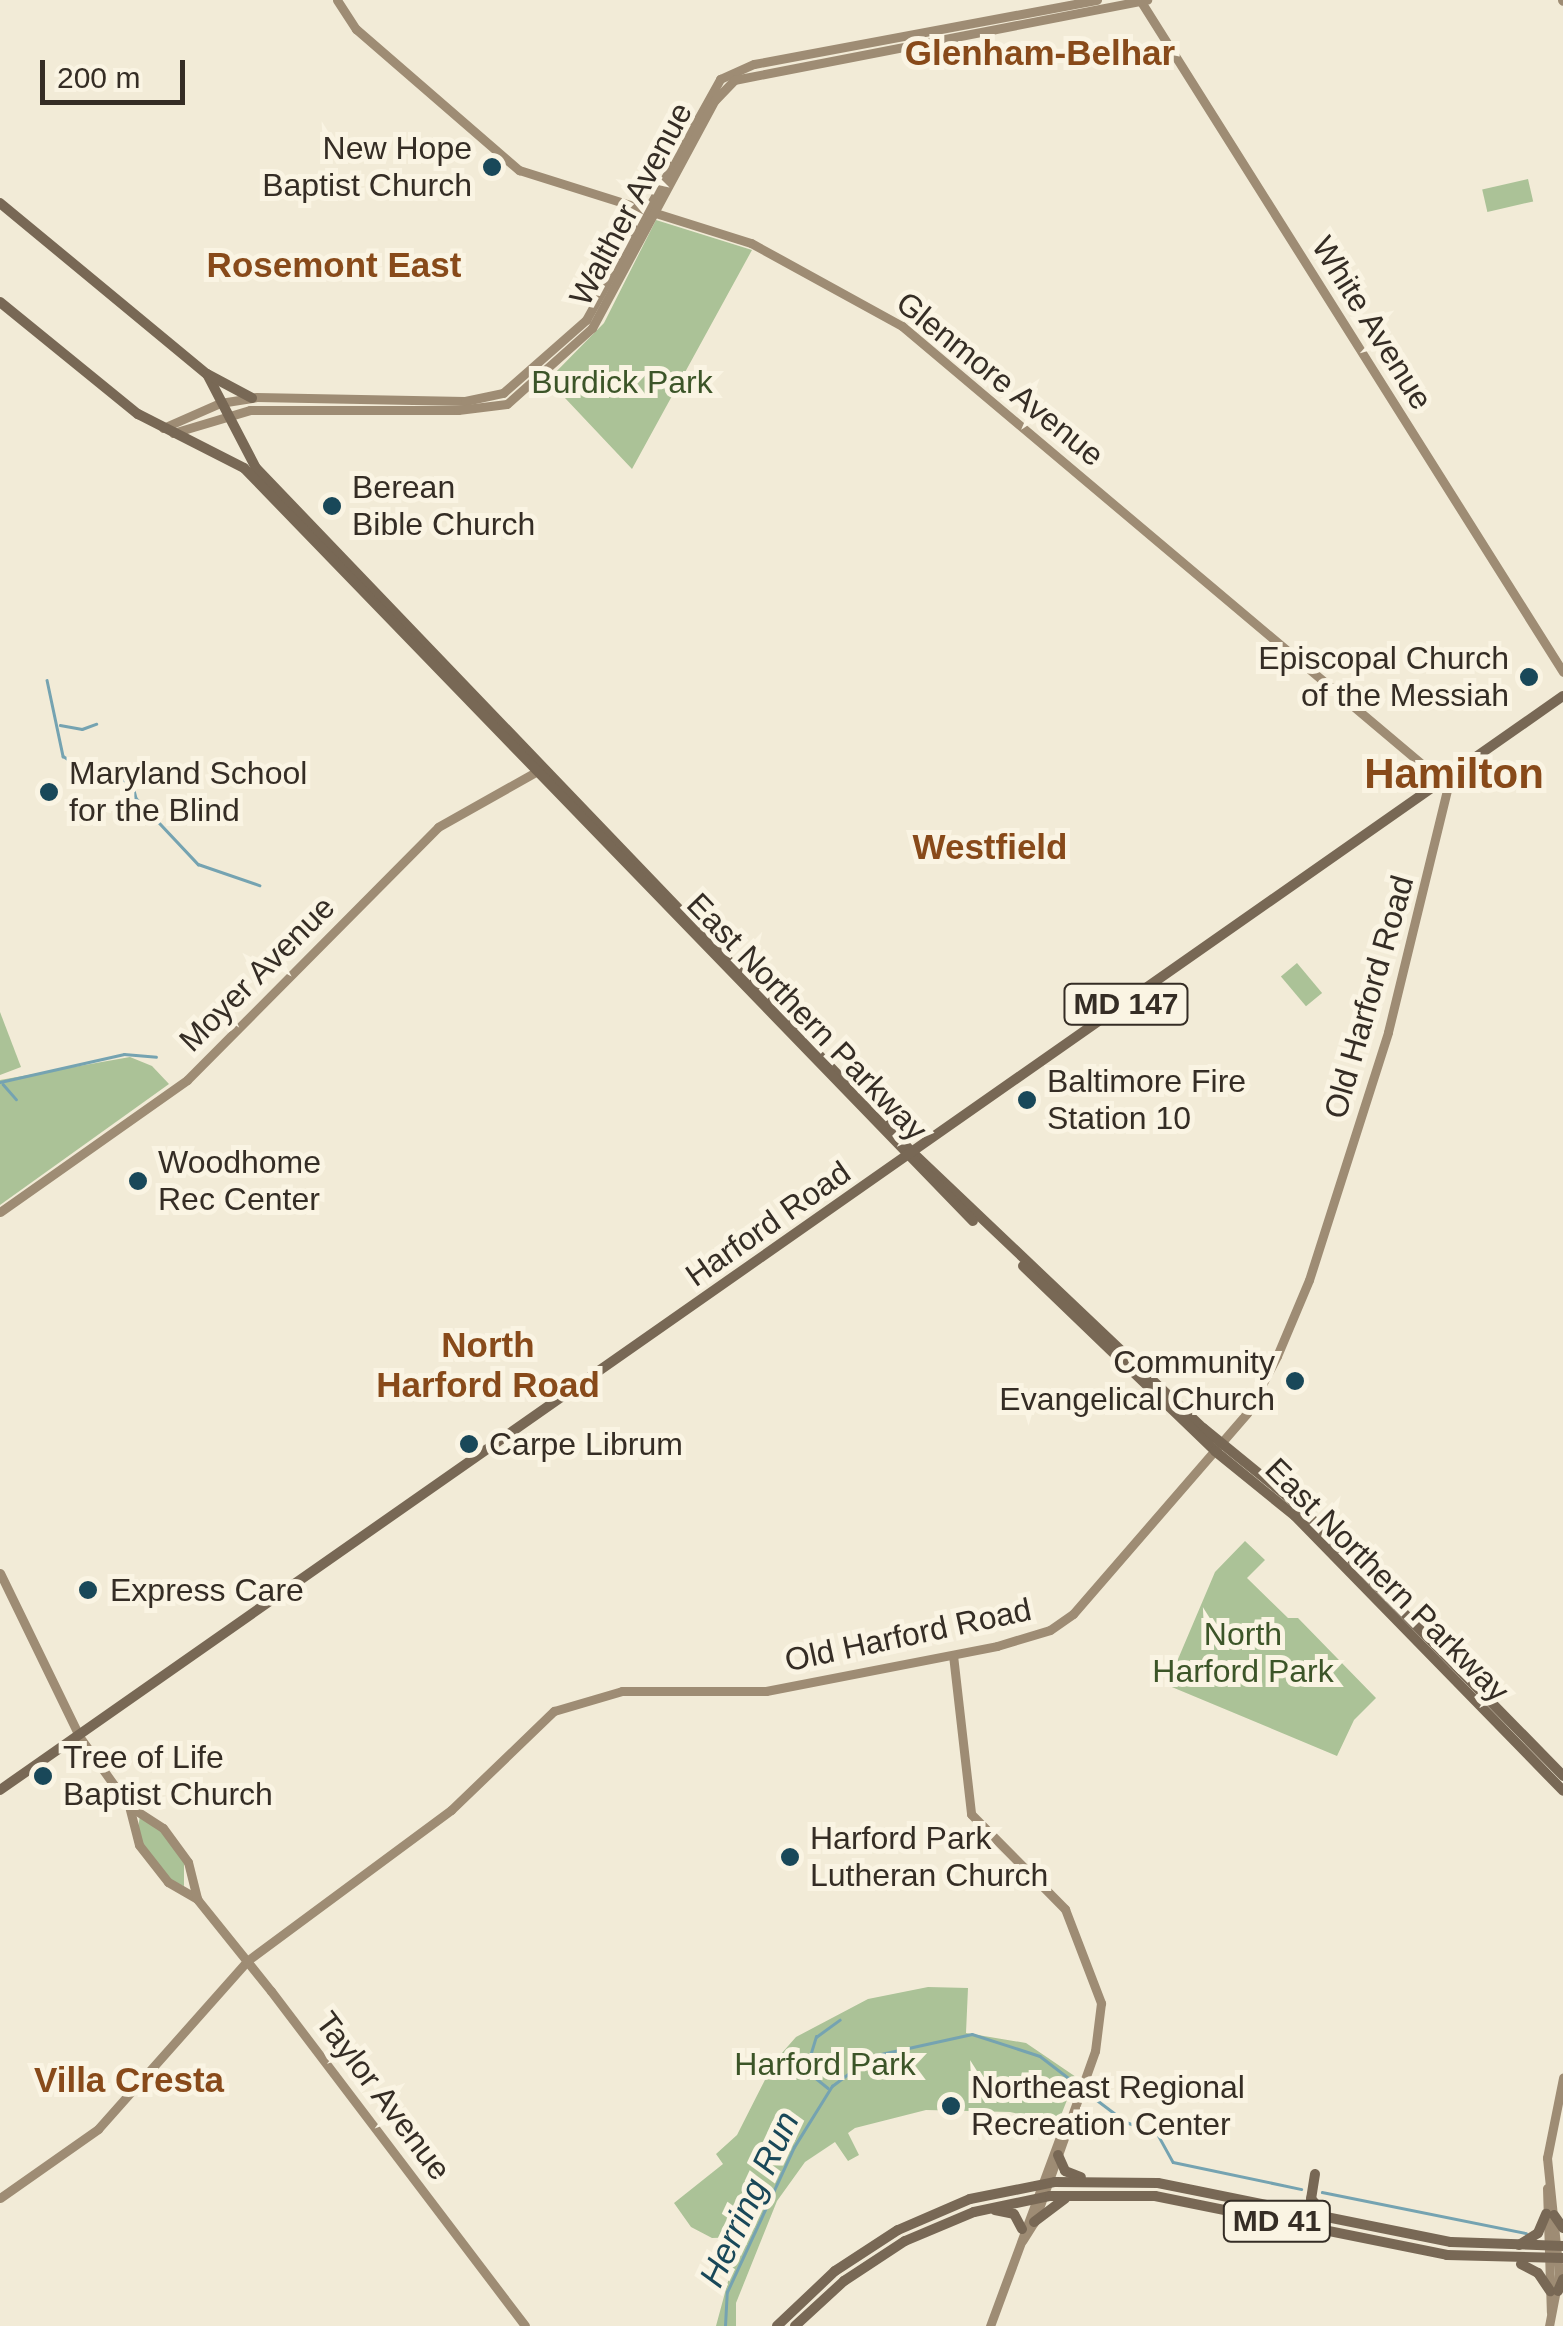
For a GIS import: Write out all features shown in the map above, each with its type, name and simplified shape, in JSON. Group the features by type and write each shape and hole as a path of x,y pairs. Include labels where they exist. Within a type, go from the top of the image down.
{"main road":[{"path":"0,203 207,374 252,398"},
{"name":"East Northern Parkway","path":"0,302 168,430 244,468 362,585 910,1155 1295,1516 1563,1791"},
{"name":"East Northern Parkway","path":"207,374 242,453 362,585"},
{"name":"Harford Road","path":"0,1790 1563,696"},
{"name":"East Northern Parkway","path":"1218,1447 1299,1506 1563,1776"},
{"path":"1058,2155 1070,2173 1116,2180"},
{"path":"1315,2174 1313,2204 1344,2221"},
{"name":"MD 41","path":"777,2326 835,2271 898,2230 970,2199 1044,2184 1116,2180 1344,2221 1557,2253"},
{"path":"1034,2222 1052,2204 1093,2192"},
{"name":"MD 41","path":"795,2326 883,2254 974,2212 1039,2197 1093,2192 1155,2196 1431,2252 1510,2261 1557,2253"},
{"path":"974,2212 1010,2212 1022,2235"},
{"path":"1512,2248 1534,2238 1550,2214 1563,2228"},
{"path":"1510,2261 1532,2268 1554,2291 1563,2279"}],"street":[{"name":"Glenmore Avenue","path":"337,0 356,29 508,163 752,244 902,326 1446,778"},
{"name":"Walther Avenue","path":"222,408 458,410 506,404 587,336 707,93 736,70 1097,0"},
{"name":"Walther Avenue","path":"168,430 252,398 466,400 504,393 582,326 716,100 743,76 1142,0"},
{"name":"White Avenue","path":"1142,0 1563,672"},
{"name":"Moyer Avenue","path":"0,1212 187,1080 438,827 540,770"},
{"name":"Old Harford Road","path":"0,2198 98,2129 247,1961 432,1826 558,1708 622,1691 756,1693 953,1655 1063,1622 1260,1394 1309,1280 1406,970 1446,778"},
{"name":"Taylor Avenue","path":"0,1573 80,1736 129,1806 134,1835 168,1882 198,1899"},
{"path":"953,1655 971,1814 1065,1909 1091,1976 1097,2022 1081,2082 990,2326"},
{"name":"Taylor Avenue","path":"129,1806 154,1818 184,1857 198,1899 525,2326"},
{"path":"1549,2326 1557,2253 1548,2181 1550,2124 1563,2078"},
{"path":"1044,2184 1058,2155 1066,2123"},
{"path":"1022,2235 1034,2222 1039,2197"}],"green space":[{"path":"1528,179 1533,201 1487,212 1482,190"},
{"name":"Burdick Park","path":"656,220 752,250 632,469 548,380 604,323"},
{"path":"1297,963 1322,993 1306,1006 1281,976"},
{"path":"0,1012 21,1067 0,1075"},
{"path":"130,1057 152,1066 169,1084 0,1205 0,1080"},
{"name":"North Harford Park","path":"1245,1541 1265,1560 1247,1578 1288,1618 1298,1618 1376,1698 1354,1720 1337,1756 1167,1685 1215,1572"},
{"path":"140,1815 154,1821 184,1861 184,1886 173,1884 137,1836"},
{"name":"Harford Park","path":"928,1987 968,1988 966,2033 1026,2043 1076,2077 1058,2123 1010,2112 926,2110 855,2128 848,2133 859,2155 848,2161 835,2142 805,2162 777,2201 736,2303 736,2326 716,2326 740,2237 712,2238 691,2227 674,2203 723,2164 716,2154 737,2135 774,2062 796,2037 868,1999"}],"waterway":[{"path":"47,680 63,756 89,772 132,782 136,798 198,864 259,885"},
{"path":"60,725 82,729 96,724"},
{"path":"0,1082 124,1054 156,1057"},
{"path":"3,1084 16,1099"},
{"path":"806,2069 816,2037 839,2020"},
{"name":"Herring Run","path":"725,2326 727,2292 794,2147 832,2086 872,2056 972,2034 1040,2056 1079,2086"},
{"path":"802,2067 828,2088"},
{"name":"Herring Run","path":"1085,2091 1126,2122 1157,2133 1173,2162 1301,2189"},
{"name":"Herring Run","path":"1322,2192 1526,2233"}],"place":[{"name":"New Hope Baptist Church","path":"492,167"},
{"name":"Berean Bible Church","path":"332,506"},
{"name":"Episcopal Church of the Messiah","path":"1529,677"},
{"name":"Maryland School for the Blind","path":"49,792"},
{"name":"Baltimore Fire Station 10","path":"1027,1100"},
{"name":"Woodhome Rec Center","path":"138,1181"},
{"name":"Community Evangelical Church","path":"1295,1381"},
{"name":"Carpe Librum","path":"469,1444"},
{"name":"Express Care","path":"88,1590"},
{"name":"Tree of Life Baptist Church","path":"43,1776"},
{"name":"Harford Park Lutheran Church","path":"790,1857"},
{"name":"Northeast Regional Recreation Center","path":"951,2106"}],"district":[{"name":"Glenham-Belhar","path":"1040,53"},
{"name":"Rosemont East","path":"334,265"},
{"name":"Hamilton","path":"1454,774"},
{"name":"Westfield","path":"990,847"},
{"name":"North Harford Road","path":"488,1365"},
{"name":"Villa Cresta","path":"129,2080"}]}
